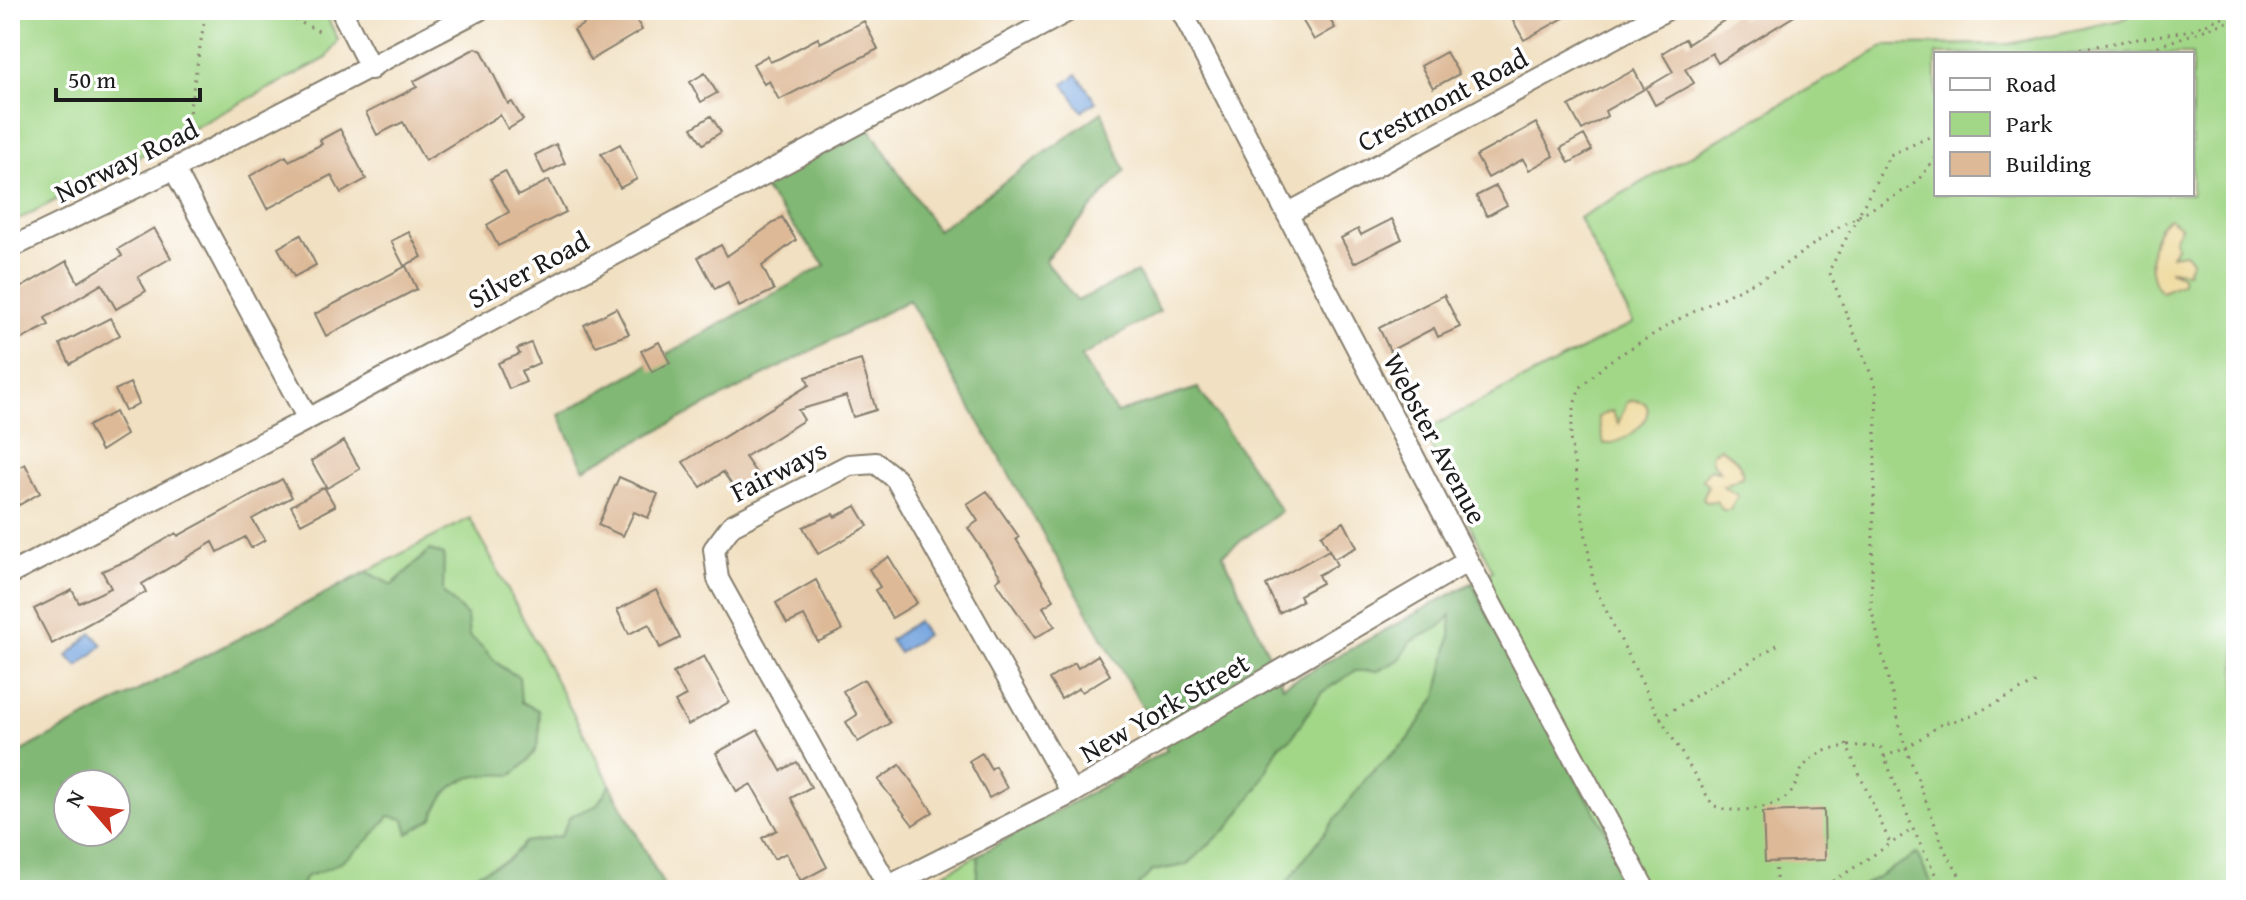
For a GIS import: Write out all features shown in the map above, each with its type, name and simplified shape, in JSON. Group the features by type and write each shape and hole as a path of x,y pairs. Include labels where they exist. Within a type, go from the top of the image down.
{"street":[{"path":"341,10 371,69"},
{"name":"Norway Road","path":"10,248 174,169 479,10"},
{"name":"Silver Road","path":"10,574 308,419 1070,10"},
{"name":"Webster Avenue","path":"1181,10 1468,561 1645,890"},
{"name":"Crestmont Road","path":"1287,214 1666,10"},
{"path":"174,169 308,419"},
{"name":"Fairways","path":"884,888 718,579 713,563 714,549 732,525 849,465 876,463 896,479 1072,793"},
{"name":"New York Street","path":"884,888 1072,793 1468,561"}],"path":[{"path":"188,120 206,10"},
{"path":"273,10 321,32"},
{"path":"2072,52 2192,30 2236,11"},
{"path":"2141,52 2236,19"},
{"path":"1934,135 1890,155 1829,271 1877,389 1871,608 1906,748 1945,851 1968,890"},
{"path":"1934,160 1914,185 1857,217 1774,272 1677,320 1608,362 1580,388 1570,438 1590,572 1614,629 1660,718 1712,804 1728,812 1778,802 1788,795 1804,767 1846,743 1881,748 1913,829 1943,890"},
{"path":"1660,718 1782,642"},
{"path":"1884,757 1906,748 1943,723 1967,718 2039,681"},
{"path":"1846,743 1890,843"},
{"path":"1820,890 1913,829"},
{"path":"1775,861 1777,890"}],"green space":[{"path":"10,10 324,10 338,40 327,58 10,224"},
{"path":"2141,10 2236,10 2236,890 914,890 1493,571 1423,431 1633,323 1579,218 1887,45 2009,44 2121,20"},
{"path":"1102,112 1125,171 1045,260 1077,301 1137,272 1160,311 1081,357 1116,413 1198,388 1281,511 1223,554 1283,686 1472,583 1517,674 1627,868 1596,890 1281,890 1369,775 1408,740 1437,696 1450,638 1451,615 1440,627 1410,642 1400,659 1378,671 1355,671 1321,693 1291,739 1280,744 1259,786 1229,827 1186,865 1152,871 1134,890 976,890 978,855 1167,750 909,300 584,469 559,415 825,265 759,183 870,129 937,230"},
{"path":"470,518 666,890 10,890 10,757"},
{"path":"430,550 444,555 443,592 467,616 469,636 503,668 519,677 521,702 538,710 537,747 521,768 512,775 485,775 463,780 445,794 433,818 408,834 404,819 389,816 352,854 331,867 307,876 297,890 10,890 10,757 367,572 392,585"},
{"path":"610,785 666,890 417,890 422,883 436,876 452,884 508,860 525,842 561,836 570,816 596,806"},
{"path":"1917,854 1934,890 1855,890"}],"sand":[{"path":"2169,218 2181,227 2174,238 2176,247 2171,255 2185,253 2192,260 2187,272 2169,270 2182,276 2182,283 2162,292 2152,276 2151,254 2157,232"},
{"path":"1627,402 1645,403 1648,409 1643,423 1624,438 1604,444 1598,417 1612,411 1618,424"},
{"path":"1720,448 1736,460 1742,472 1742,477 1723,486 1738,496 1730,510 1723,510 1716,501 1706,502 1703,498 1708,486 1702,479 1710,469 1720,472 1711,460 1712,453"}],"water":[{"path":"1077,74 1096,102 1082,111 1064,84"},
{"path":"917,621 926,635 899,653 890,640"},
{"path":"92,633 103,645 78,667 67,656"}],"building":[{"path":"576,10 608,10 612,19 631,10 642,30 591,60 574,30 584,24"},
{"path":"1316,10 1324,10 1335,28 1314,40 1301,18"},
{"path":"1527,10 1578,10 1524,40 1512,19"},
{"path":"1757,10 1804,10 1718,63 1712,53 1685,69 1694,83 1655,105 1646,88 1673,72 1662,53 1685,39 1688,44 1737,12 1741,19"},
{"path":"864,21 878,49 779,100 769,81 764,84 753,64 767,56 770,62 780,58 818,38 820,43"},
{"path":"476,48 482,51 508,104 512,102 523,120 508,129 500,115 425,161 403,122 377,135 366,113 417,87 414,81"},
{"path":"1446,52 1459,74 1433,88 1421,66"},
{"path":"1634,70 1644,89 1605,111 1607,116 1582,130 1569,106"},
{"path":"705,73 717,93 701,102 690,82"},
{"path":"711,116 721,132 703,144 692,128"},
{"path":"1536,123 1554,156 1529,170 1523,159 1488,178 1476,156"},
{"path":"340,129 366,179 341,193 331,175 267,209 250,176 286,156 289,161 322,144 320,140"},
{"path":"1584,135 1592,150 1569,163 1561,148"},
{"path":"556,144 565,163 544,174 535,155"},
{"path":"620,144 637,179 620,188 601,154"},
{"path":"505,171 518,196 549,180 566,212 498,246 487,225 509,212 490,179"},
{"path":"1496,186 1507,205 1487,216 1476,196"},
{"path":"782,217 796,240 762,266 774,290 739,307 728,282 715,289 698,257 721,245 727,256"},
{"path":"1392,219 1402,239 1354,263 1341,238 1358,229 1361,235"},
{"path":"154,228 171,258 138,277 146,291 116,309 102,284 45,318 49,325 10,345 10,294 67,261 78,282 122,256 118,249"},
{"path":"409,232 422,257 404,266 391,241"},
{"path":"301,235 316,265 294,277 278,248"},
{"path":"406,266 417,289 326,336 315,314"},
{"path":"1444,295 1460,327 1438,337 1434,328 1390,351 1379,328"},
{"path":"616,308 629,334 596,346 584,325"},
{"path":"110,318 120,335 70,364 60,344"},
{"path":"659,342 670,363 652,372 641,351"},
{"path":"531,343 539,363 521,371 526,382 509,389 498,363 520,354 517,349"},
{"path":"861,360 876,410 853,417 846,396 798,410 804,420 745,457 763,483 741,498 723,472 701,487 683,462 809,385 806,377"},
{"path":"130,383 139,403 125,411 115,390"},
{"path":"115,412 126,435 101,451 88,426"},
{"path":"344,441 360,469 327,488 311,461"},
{"path":"25,464 40,493 19,505 10,488 10,472"},
{"path":"619,477 658,494 648,518 634,512 623,536 598,525"},
{"path":"282,479 292,497 252,519 265,540 251,548 245,537 218,552 213,542 142,584 146,592 52,644 34,609 72,590 79,603 111,588 102,571 134,558 176,533 178,536"},
{"path":"324,487 335,506 301,524 291,506"},
{"path":"987,491 1019,537 1016,539 1054,600 1043,607 1055,626 1035,638 996,581 1001,577 968,528 978,521 967,504"},
{"path":"856,506 868,526 818,554 803,527 833,514 835,517"},
{"path":"1344,522 1357,547 1334,559 1321,535"},
{"path":"1329,550 1337,565 1318,575 1322,583 1299,595 1302,601 1279,613 1266,585"},
{"path":"889,557 917,603 892,618 875,590 880,587 869,569"},
{"path":"816,580 842,630 818,642 804,616 787,624 776,603"},
{"path":"656,590 680,638 660,648 649,624 629,634 617,610"},
{"path":"1098,655 1110,675 1082,692 1079,688 1061,699 1049,679 1075,663 1078,668"},
{"path":"704,656 729,702 688,725 675,702 686,696 673,673"},
{"path":"864,679 890,723 858,742 846,722 857,715 843,691"},
{"path":"758,730 781,771 797,762 811,787 791,798 827,867 801,881 786,853 774,859 762,838 777,830 751,784 737,792 716,753"},
{"path":"982,753 991,769 995,766 1007,788 989,798 969,761"},
{"path":"900,765 933,812 913,825 878,780"},
{"path":"1824,810 1825,860 1765,862 1763,812"}]}
